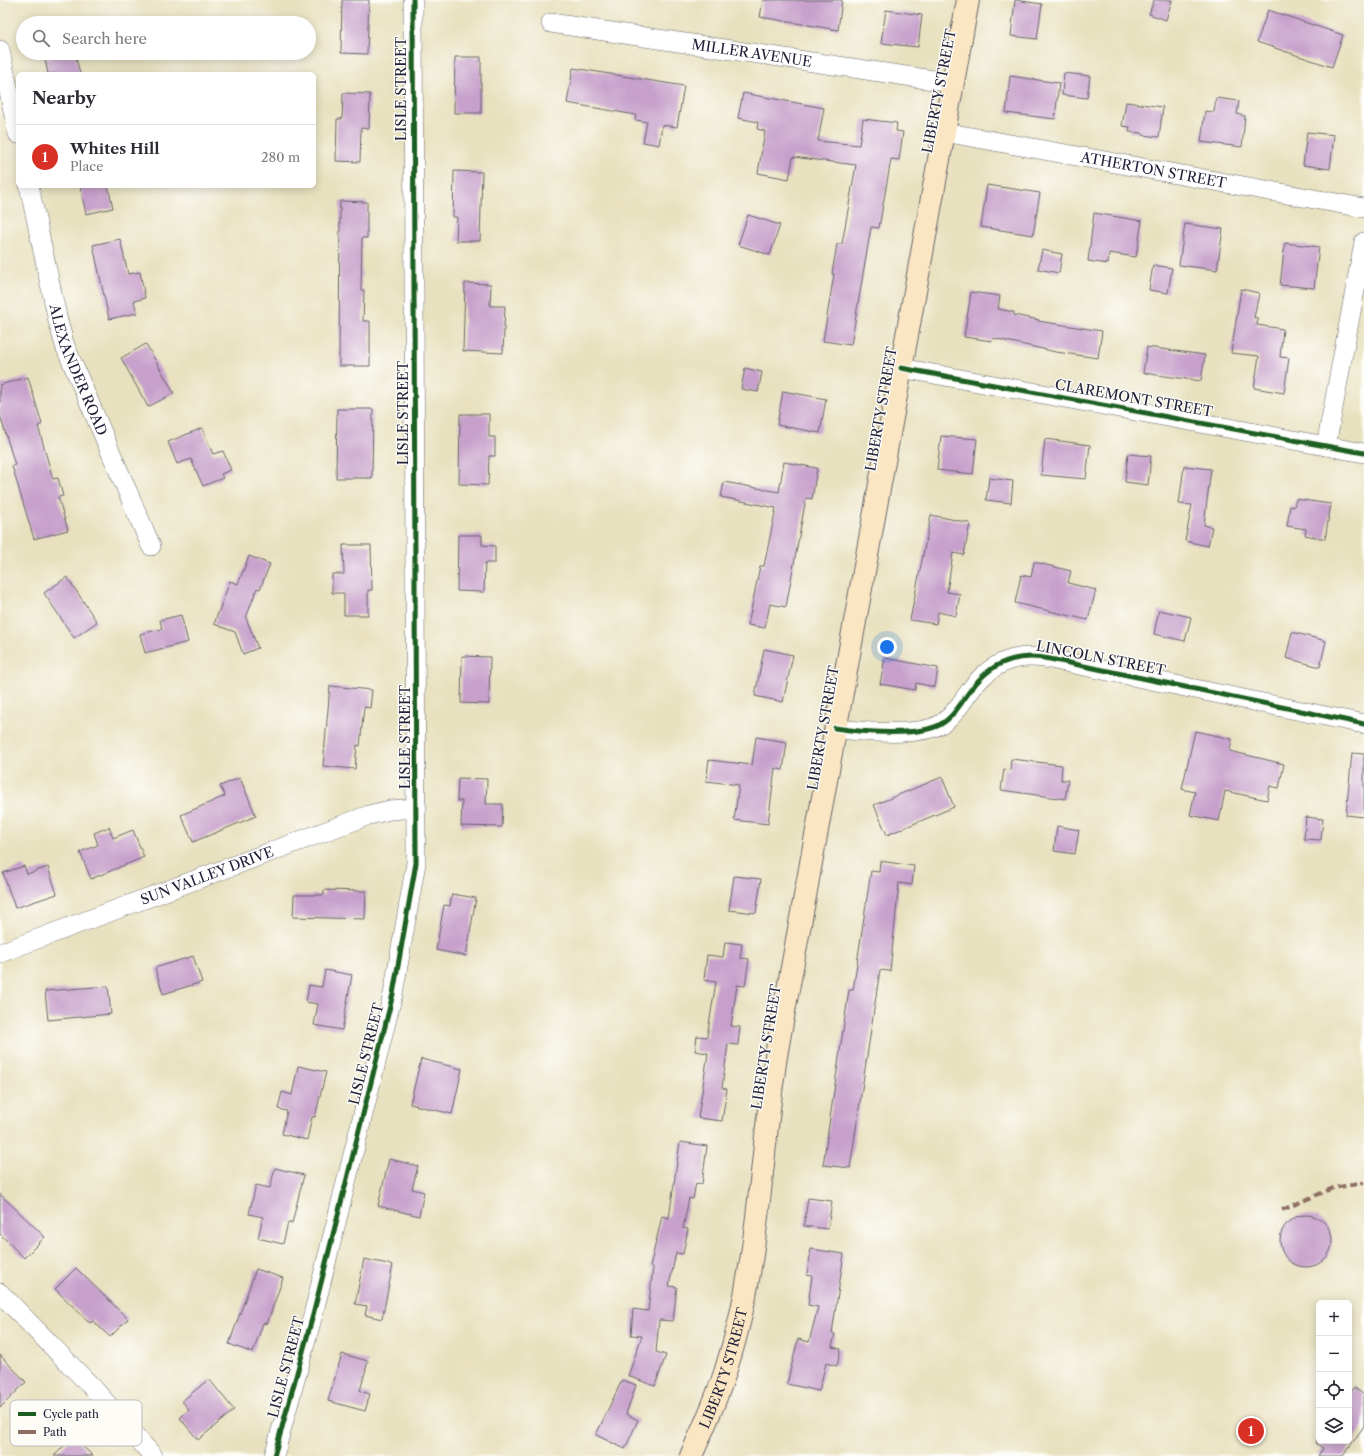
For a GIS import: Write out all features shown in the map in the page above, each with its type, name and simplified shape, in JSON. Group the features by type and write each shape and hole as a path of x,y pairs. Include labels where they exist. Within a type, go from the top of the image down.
{"main road":[{"name":"LIBERTY STREET","path":"691,1456 728,1366 746,1290 755,1234 767,1117 777,1050 968,0"}],"street":[{"name":"LISLE STREET","path":"274,1456 313,1315 398,973 416,863 413,0"},
{"name":"MILLER AVENUE","path":"551,23 953,83"},
{"path":"0,50 16,125"},
{"name":"ATHERTON STREET","path":"944,132 1364,208"},
{"name":"ALEXANDER ROAD","path":"29,188 58,321 65,346 151,546"},
{"path":"1326,446 1364,242"},
{"name":"CLAREMONT STREET","path":"901,368 1364,453"},
{"name":"LINCOLN STREET","path":"835,728 861,731 906,731 932,728 949,718 985,673 1004,661 1029,656 1050,658 1364,724"},
{"name":"SUN VALLEY DRIVE","path":"0,953 369,815 390,810 417,808"},
{"path":"0,1293 103,1400"},
{"path":"142,1444 153,1456"}],"building":[{"path":"342,0 369,0 367,54 341,53"},
{"path":"763,0 842,0 838,30 760,17"},
{"path":"1015,0 1042,4 1037,39 1011,36"},
{"path":"1154,0 1172,0 1166,20 1149,14"},
{"path":"886,10 922,15 918,47 881,43"},
{"path":"1268,10 1343,35 1332,67 1257,42"},
{"path":"455,57 481,57 481,113 454,113"},
{"path":"45,60 77,60 80,72 48,72"},
{"path":"573,68 684,86 677,127 662,125 659,145 643,142 647,122 635,120 636,115 567,103"},
{"path":"1064,73 1090,76 1087,98 1062,95"},
{"path":"1010,76 1059,83 1055,119 1006,113"},
{"path":"343,93 370,94 369,129 361,128 360,162 336,161 337,119 342,119"},
{"path":"743,93 824,108 818,141 859,145 863,119 897,123 896,131 903,132 899,160 891,159 879,228 871,227 851,345 823,341 834,274 832,274 837,244 842,244 856,165 793,157 789,179 758,173 765,131 757,129 758,122 738,118"},
{"path":"1216,98 1239,101 1237,114 1245,116 1242,147 1201,142 1205,111 1214,112"},
{"path":"1126,102 1163,107 1159,137 1129,132 1130,127 1122,126"},
{"path":"1307,132 1334,135 1330,169 1303,165"},
{"path":"454,171 482,172 480,241 456,241 457,217 453,217"},
{"path":"987,185 1040,193 1033,235 981,227"},
{"path":"80,188 108,188 113,208 86,214"},
{"path":"340,201 367,202 367,238 362,238 361,290 364,290 363,321 370,321 370,366 339,366"},
{"path":"1094,213 1142,221 1136,257 1109,253 1108,264 1088,261"},
{"path":"748,215 780,225 770,255 738,245"},
{"path":"1185,224 1223,229 1217,270 1179,265"},
{"path":"120,239 128,274 140,272 145,298 134,301 137,313 109,319 93,245"},
{"path":"1285,243 1319,247 1314,288 1280,285"},
{"path":"1042,250 1062,254 1059,273 1038,269"},
{"path":"1153,265 1172,268 1168,293 1149,290"},
{"path":"465,283 491,284 490,306 505,306 503,353 463,351"},
{"path":"1241,289 1259,293 1254,318 1258,318 1257,325 1283,329 1280,357 1289,358 1284,393 1254,388 1259,356 1231,353"},
{"path":"971,292 1000,296 998,309 1014,312 1014,315 1039,320 1038,321 1102,331 1098,358 1056,352 993,338 992,341 964,337"},
{"path":"146,344 174,393 148,407 121,358"},
{"path":"1147,347 1205,355 1201,381 1143,373"},
{"path":"745,368 762,372 758,392 741,389"},
{"path":"28,377 42,424 38,426 53,479 58,478 63,496 58,497 68,530 34,539 12,466 15,465 0,415 0,385"},
{"path":"783,391 826,399 820,433 777,425"},
{"path":"337,409 373,409 372,478 336,478"},
{"path":"460,414 489,414 489,437 495,437 495,456 489,456 488,485 459,484"},
{"path":"202,428 213,454 223,451 231,470 221,474 223,478 203,486 191,459 177,464 168,442"},
{"path":"941,436 977,439 973,474 937,470"},
{"path":"1045,439 1090,445 1086,479 1041,475"},
{"path":"1128,454 1151,456 1148,485 1125,482"},
{"path":"784,462 817,468 812,499 806,498 786,607 770,604 765,628 748,625 760,566 764,566 776,508 721,497 724,482 779,492"},
{"path":"1184,466 1211,469 1204,525 1212,527 1208,546 1185,541 1192,505 1179,504"},
{"path":"989,478 1013,481 1011,503 986,500"},
{"path":"1296,499 1331,504 1325,539 1305,535 1306,529 1287,526 1290,506 1294,507"},
{"path":"931,515 970,523 964,555 953,553 947,592 960,594 956,616 938,612 936,624 910,620"},
{"path":"458,535 482,535 482,545 495,546 495,563 485,563 484,592 457,591"},
{"path":"343,545 371,545 372,590 368,590 368,615 344,615 344,593 332,593 332,574 344,574"},
{"path":"249,556 270,564 260,589 257,588 246,618 258,648 243,654 235,632 214,624 230,581 238,584"},
{"path":"1034,562 1071,571 1068,583 1096,590 1088,620 1015,603 1021,575 1031,577"},
{"path":"67,577 97,622 74,638 44,593"},
{"path":"1159,610 1191,617 1185,641 1154,634"},
{"path":"181,615 188,642 145,653 140,634 162,629 160,620"},
{"path":"1292,632 1326,641 1320,667 1286,658"},
{"path":"764,649 793,655 783,702 755,696"},
{"path":"462,656 490,657 489,704 461,703"},
{"path":"885,658 938,668 935,687 916,683 915,690 880,684"},
{"path":"330,686 372,690 370,708 364,707 360,746 357,745 355,769 323,766"},
{"path":"1195,731 1232,739 1230,751 1284,764 1279,788 1270,786 1267,800 1225,791 1219,821 1190,815 1195,792 1182,789"},
{"path":"756,737 787,742 783,770 775,768 768,824 734,820 739,785 706,781 709,760 752,765"},
{"path":"1352,753 1364,754 1364,817 1346,815"},
{"path":"1011,759 1062,765 1061,780 1068,780 1065,799 1001,790 1004,769 1010,770"},
{"path":"942,777 954,807 887,835 874,805"},
{"path":"240,778 256,816 193,842 181,815 225,796 220,786"},
{"path":"458,778 487,779 486,804 503,804 502,827 461,826 462,801 457,801"},
{"path":"1306,817 1323,819 1321,840 1304,839"},
{"path":"1057,826 1079,830 1075,854 1054,851"},
{"path":"109,827 113,838 133,830 144,857 91,879 80,852 98,845 94,833"},
{"path":"880,861 914,866 912,885 899,883 890,971 880,970 850,1168 823,1165 849,990 853,990 871,871 879,872"},
{"path":"24,866 27,874 48,867 57,894 15,908 3,873"},
{"path":"734,876 761,879 756,913 729,910"},
{"path":"324,890 366,891 365,919 293,917 294,895 324,895"},
{"path":"452,894 476,898 466,956 436,950 444,905 450,906"},
{"path":"725,942 742,944 740,958 749,959 745,986 737,985 731,1026 740,1027 738,1045 728,1044 722,1088 727,1089 722,1121 698,1118 708,1053 695,1051 697,1036 707,1037 716,982 704,980 707,955 723,957"},
{"path":"193,956 202,982 163,994 155,968"},
{"path":"325,970 352,975 342,1030 314,1025 318,1004 306,1002 309,985 322,987"},
{"path":"108,986 111,1014 48,1020 45,991"},
{"path":"421,1059 462,1069 452,1114 410,1104"},
{"path":"298,1066 326,1072 315,1117 312,1117 307,1140 282,1134 287,1111 278,1109 282,1092 292,1095"},
{"path":"680,1142 707,1146 702,1184 696,1183 693,1199 689,1198 683,1228 688,1229 683,1254 676,1253 669,1286 677,1287 673,1321 659,1320 656,1352 666,1355 655,1386 628,1376 642,1336 631,1335 633,1309 648,1311 653,1268 650,1267 662,1216 669,1218"},
{"path":"389,1159 418,1166 412,1189 424,1192 419,1216 378,1206"},
{"path":"275,1168 304,1175 292,1223 288,1222 283,1244 258,1238 263,1217 249,1214 256,1185 270,1188"},
{"path":"0,1194 45,1237 24,1258 0,1234"},
{"path":"808,1198 832,1201 828,1229 804,1226"},
{"path":"1306,1215 1316,1217 1324,1223 1330,1231 1332,1241 1330,1251 1324,1259 1316,1265 1306,1267 1296,1265 1288,1259 1282,1251 1280,1241 1282,1231 1288,1223 1296,1217"},
{"path":"811,1249 844,1254 832,1333 835,1334 832,1347 841,1349 837,1366 826,1363 819,1391 787,1384 798,1339 809,1342 818,1307 808,1305 812,1276 807,1275"},
{"path":"364,1259 393,1265 382,1319 365,1315 367,1306 355,1304"},
{"path":"76,1268 128,1319 110,1337 93,1321 90,1323 55,1289"},
{"path":"256,1269 283,1278 267,1324 263,1323 253,1353 229,1344"},
{"path":"342,1354 368,1361 360,1391 370,1394 365,1411 328,1401"},
{"path":"0,1355 26,1382 0,1408"},
{"path":"209,1379 234,1410 198,1440 180,1418 189,1410 182,1401"},
{"path":"622,1380 636,1385 626,1414 638,1420 625,1449 596,1435"},
{"path":"1354,1387 1364,1395 1364,1426 1352,1443 1352,1408 1352,1390"},
{"path":"1317,1444 1351,1444 1343,1456 1318,1456 1323,1448"},
{"path":"64,1446 82,1446 93,1456 54,1456"}],"marked path":[{"path":"1282,1210 1333,1188 1364,1183"}],"cycle path":[{"path":"274,1456 313,1315 393,994 416,863 413,0"},
{"path":"901,368 1364,453"},
{"path":"835,728 874,732 905,732 931,728 941,724 949,718 956,711 975,684 993,668 1013,659 1024,657 1050,659 1364,724"}],"place":[{"name":"Whites Hill","path":"1251,1431"}]}
